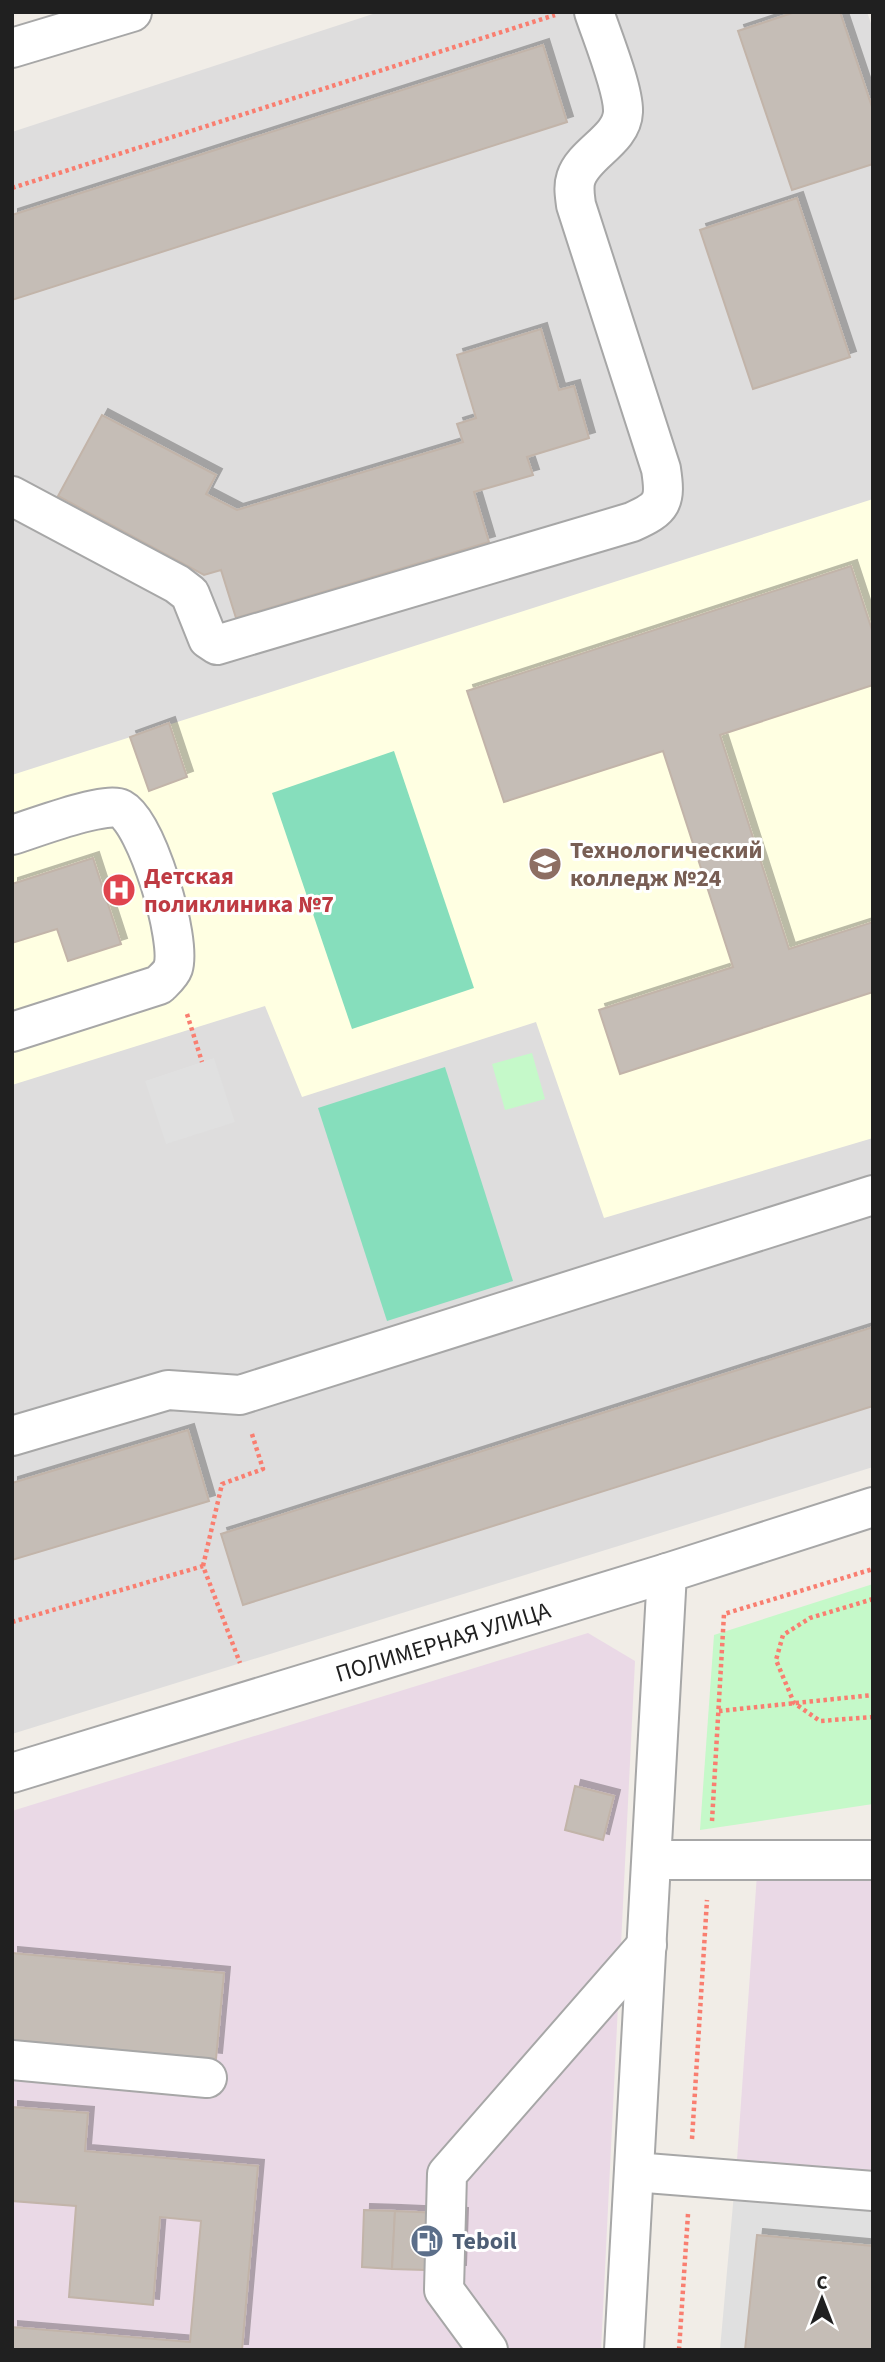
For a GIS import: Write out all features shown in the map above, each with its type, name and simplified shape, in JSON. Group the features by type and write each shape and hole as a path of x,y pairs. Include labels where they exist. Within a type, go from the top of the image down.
{"street":[{"path":"12,48 132,12"},
{"path":"12,496 177,584 190,594 208,639 217,645 620,526 653,512 665,494 661,468 576,205 574,189 576,177 620,125 623,112 620,93 594,12"},
{"path":"12,1032 159,985 172,970 176,949 173,928 148,850 137,825 120,808 103,806 14,827"},
{"path":"12,1436 168,1390 240,1395 873,1195"},
{"name":"ПОЛИМЕРНАЯ УЛИЦА","path":"12,1773 667,1573 873,1507"},
{"path":"624,2350 667,1573"},
{"path":"652,1860 873,1860"},
{"path":"488,2350 444,2290 447,2174 647,1945"},
{"path":"12,2060 207,2078"},
{"path":"634,2172 873,2191"}],"path":[{"path":"12,188 564,12"},
{"path":"240,1395 263,1469 222,1484 203,1566 241,1665"},
{"path":"12,1622 203,1566"},
{"path":"679,2350 724,1614 873,1569"},
{"path":"873,1599 810,1618 783,1635 776,1660 794,1703 820,1721 873,1717"},
{"path":"719,1711 873,1695"}],"shaded area":[{"path":"379,12 867,12 873,29 873,1467 12,1734 12,132"},
{"name":"Технологический колледж №24","path":"873,499 873,1138 604,1218 536,1022 302,1097 265,1006 12,1085 12,775"},
{"path":"214,1058 235,1122 166,1144 145,1081"},
{"path":"588,1633 635,1661 601,2350 12,2350 12,1811"},
{"path":"757,1874 873,1879 873,2171 737,2160"},
{"path":"737,2160 873,2171 873,2350 720,2350"}],"green space":[{"path":"394,751 474,988 352,1029 272,793"},
{"path":"532,1053 545,1099 505,1110 492,1064"},
{"path":"445,1067 513,1281 387,1321 318,1108"},
{"path":"873,1584 873,1804 700,1830 714,1635"}],"building":[{"path":"795,12 840,12 873,110 873,164 792,190 738,31"},
{"path":"543,45 567,122 12,300 12,215"},
{"path":"797,198 850,357 753,389 700,230"},
{"path":"541,329 559,390 574,386 589,438 527,457 533,475 474,492 489,542 236,618 221,570 204,575 58,496 102,415 216,475 206,494 237,510 463,442 457,424 476,418 457,355"},
{"path":"851,566 873,633 873,685 720,735 789,949 873,922 873,992 620,1074 599,1010 733,967 663,751 504,802 467,691"},
{"path":"169,723 187,777 149,791 130,737"},
{"path":"93,858 121,944 68,961 57,929 12,943 12,884"},
{"path":"873,1327 873,1406 243,1605 221,1534"},
{"path":"188,1430 209,1501 12,1560 12,1483"},
{"path":"575,1786 614,1796 603,1840 565,1830"},
{"path":"12,1953 224,1973 216,2059 12,2040"},
{"path":"12,2107 88,2113 85,2151 258,2166 242,2350 12,2350 12,2327 190,2342 201,2221 160,2217 153,2305 69,2297 76,2206 12,2201"},
{"path":"364,2210 395,2211 392,2269 362,2267"},
{"name":"Teboil","path":"395,2211 462,2214 460,2271 392,2269"},
{"path":"757,2235 873,2246 873,2350 745,2350"}],"place":[{"name":"Технологический колледж №24","path":"545,864"},
{"name":"Детская поликлиника №7","path":"119,890"},
{"name":"Teboil","path":"427,2241"}]}
